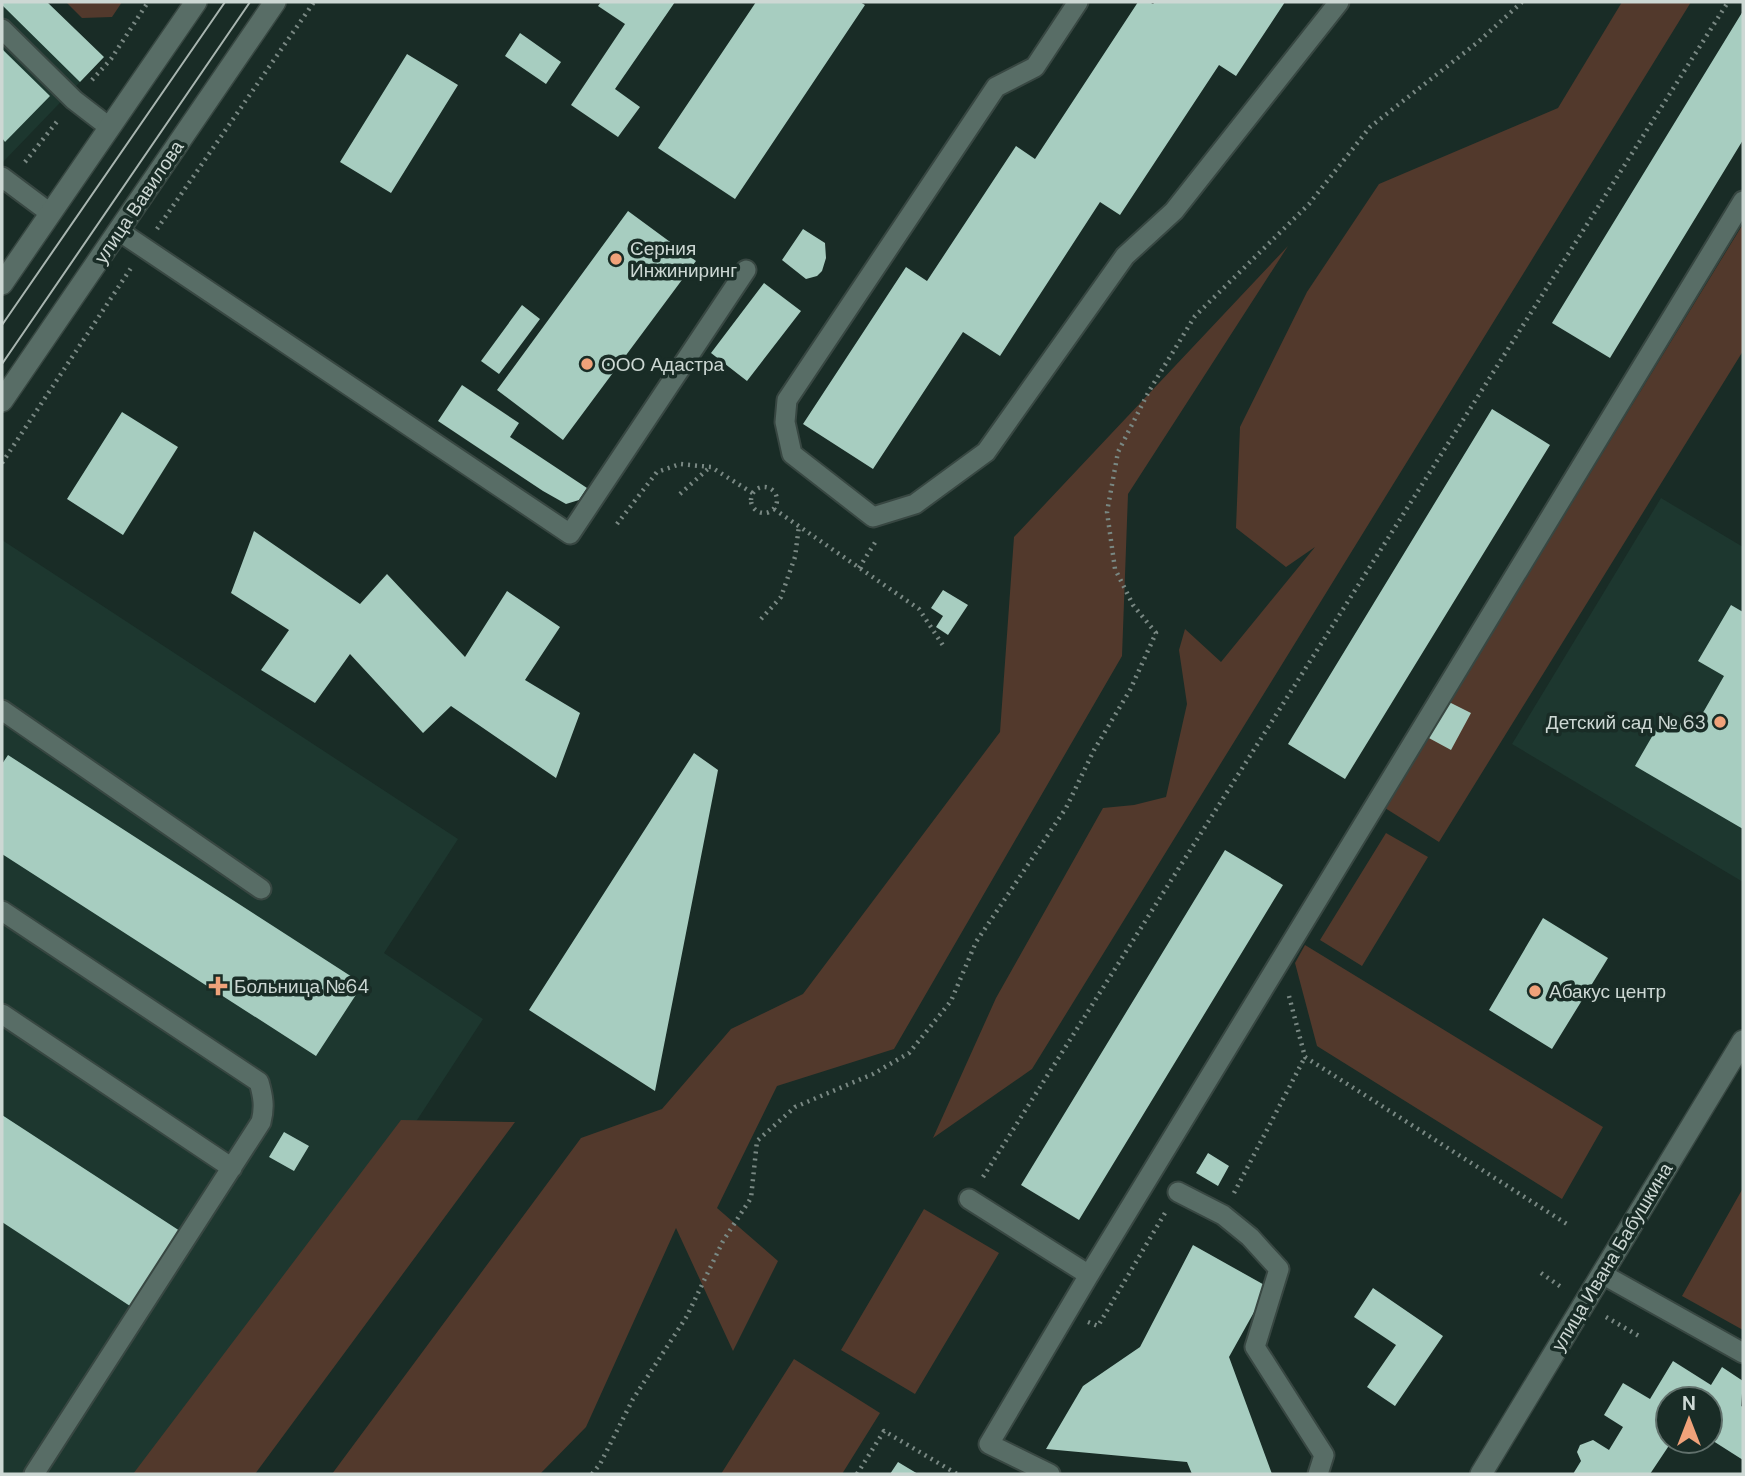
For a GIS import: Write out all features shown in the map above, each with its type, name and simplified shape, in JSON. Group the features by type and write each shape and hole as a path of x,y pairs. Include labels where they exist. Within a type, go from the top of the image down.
{"main road":[{"path":"2,284 196,2"},
{"name":"улица Вавилова","path":"2,401 275,2"},
{"name":"улица Ивана Бабушкина","path":"1481,1474 1743,1041"}],"lane":[{"path":"1077,2 1035,67 996,87 787,400 785,422 792,454 873,517 915,504 986,452 1125,256 1174,211 1339,2"},
{"path":"2,29 74,100 109,127"},
{"path":"2,177 50,213"},
{"path":"1050,1474 989,1444 1089,1275 1743,201"},
{"path":"119,231 570,534 746,270"},
{"path":"2,710 261,889"},
{"path":"2,911 259,1082 264,1099 261,1122 34,1474"},
{"path":"2,1014 232,1168"},
{"path":"1178,1192 1223,1215 1250,1237 1279,1269 1255,1347 1324,1455 1318,1474"},
{"path":"969,1199 1089,1275"},
{"path":"1602,1273 1743,1353"}],"path":[{"path":"592,1474 600,1464 633,1399 687,1316 723,1241 751,1198 757,1141 795,1107 873,1074 909,1053 951,1001 976,942 1066,808 1094,750 1129,690 1156,633 1133,605 1115,569 1107,512 1118,452 1149,391 1195,316 1309,204 1370,127 1478,42 1522,2"},
{"path":"969,1199 1728,2"},
{"path":"617,524 657,472 680,464 711,467 754,494"},
{"path":"680,494 711,467"},
{"path":"760,488 772,490 777,501 774,509 762,513 755,509 752,501 760,488"},
{"path":"774,509 919,609 944,647"},
{"path":"761,619 781,597 795,557 799,526"},
{"path":"1223,1215 1305,1057 1280,962"},
{"path":"1305,1057 1570,1226"},
{"path":"1098,1326 1178,1192"},
{"path":"857,1474 884,1432 957,1474"}],"shaded area":[{"path":"2,2 47,2 104,57 2,163"},
{"path":"66,2 122,2 112,17 82,18"},
{"path":"1622,2 1691,2 1032,1069 933,1138 996,998 1103,808 1134,805 1166,797 1187,704 1179,650 1185,629 1221,662 1315,547 1286,567 1236,528 1240,427 1307,292 1379,184 1558,108"},
{"path":"1743,224 1743,351 1439,842 1385,808"},
{"path":"1288,246 1128,494 1122,656 894,1049 777,1086 717,1208 778,1261 733,1351 676,1228 586,1427 540,1474 332,1474 581,1138 662,1109 731,1029 803,994 1000,732 1014,537"},
{"path":"1661,498 1743,547 1743,882 1512,744"},
{"name":"Больница №64","path":"2,540 458,839 384,953 483,1019 186,1474 2,1474"},
{"path":"1386,833 1428,857 1362,966 1320,940"},
{"path":"1305,945 1603,1127 1562,1199 1317,1046 1295,963"},
{"path":"401,1120 515,1122 255,1474 133,1474"},
{"path":"1743,1188 1743,1330 1682,1296"},
{"path":"924,1209 999,1253 915,1394 841,1350"},
{"path":"794,1359 880,1413 842,1474 721,1474"}],"building":[{"path":"2,2 47,2 104,57 80,82"},
{"path":"601,2 675,2 615,89 640,107 618,137 571,105 625,24 598,6"},
{"path":"756,2 860,2 865,5 735,199 658,148"},
{"path":"1138,2 1285,2 1236,76 1219,65 1120,215 1100,202 1000,356 963,332 873,469 803,424 906,267 927,281 1016,146 1035,159"},
{"path":"1743,11 1743,140 1610,358 1552,323"},
{"path":"520,33 561,62 546,84 505,56"},
{"path":"2,49 50,96 5,142 2,138"},
{"path":"407,54 458,85 391,193 340,162"},
{"path":"628,211 696,261 563,440 497,390"},
{"path":"803,229 825,243 826,258 822,271 817,276 806,279 782,260"},
{"path":"764,283 801,311 747,381 711,353"},
{"path":"522,305 540,319 499,374 481,361"},
{"path":"462,385 519,423 510,437 587,488 579,500 566,504 438,421"},
{"path":"1492,409 1550,445 1345,779 1288,744"},
{"path":"122,412 178,447 123,535 67,499"},
{"path":"254,531 360,604 387,574 465,657 507,591 560,627 525,680 580,713 556,778 451,706 423,733 350,654 315,703 261,670 289,630 231,593"},
{"path":"943,590 968,605 948,635 936,627 943,616 931,608"},
{"name":"Детский сад № 63","path":"1731,605 1743,612 1743,829 1635,766 1665,714 1693,730 1724,676 1698,661"},
{"path":"1447,701 1471,713 1451,750 1427,737"},
{"path":"694,753 718,770 655,1091 529,1010"},
{"path":"8,755 363,984 316,1056 2,854 2,764"},
{"path":"1225,850 1283,885 1079,1220 1021,1185"},
{"path":"1543,918 1608,958 1552,1049 1489,1010"},
{"path":"2,1115 180,1231 130,1306 2,1222"},
{"path":"284,1132 309,1146 294,1171 269,1157"},
{"path":"1208,1153 1229,1166 1218,1186 1196,1173"},
{"path":"1193,1245 1268,1287 1229,1357 1272,1474 1192,1474 1187,1462 1046,1449 1083,1386 1140,1347"},
{"path":"1373,1288 1443,1336 1395,1406 1367,1387 1396,1345 1354,1317"},
{"path":"1673,1361 1711,1385 1658,1385"},
{"path":"1722,1367 1743,1381 1743,1460 1724,1448 1724,1385 1711,1385"},
{"path":"1623,1383 1650,1399 1654,1392 1654,1455 1663,1455 1650,1474 1573,1474 1581,1461 1577,1452 1580,1445 1593,1440 1609,1450 1623,1427 1604,1415"},
{"path":"898,1462 918,1474 890,1474"}],"tram line":[{"path":"2,325 225,2"},
{"path":"2,364 250,2"}],"place":[{"name":"Серния Инжиниринг","path":"616,259"},
{"name":"ООО Адастра","path":"587,364"},
{"name":"Детский сад № 63","path":"1720,722"},
{"name":"Больница №64","path":"218,986"},
{"name":"Абакус центр","path":"1535,991"}]}
